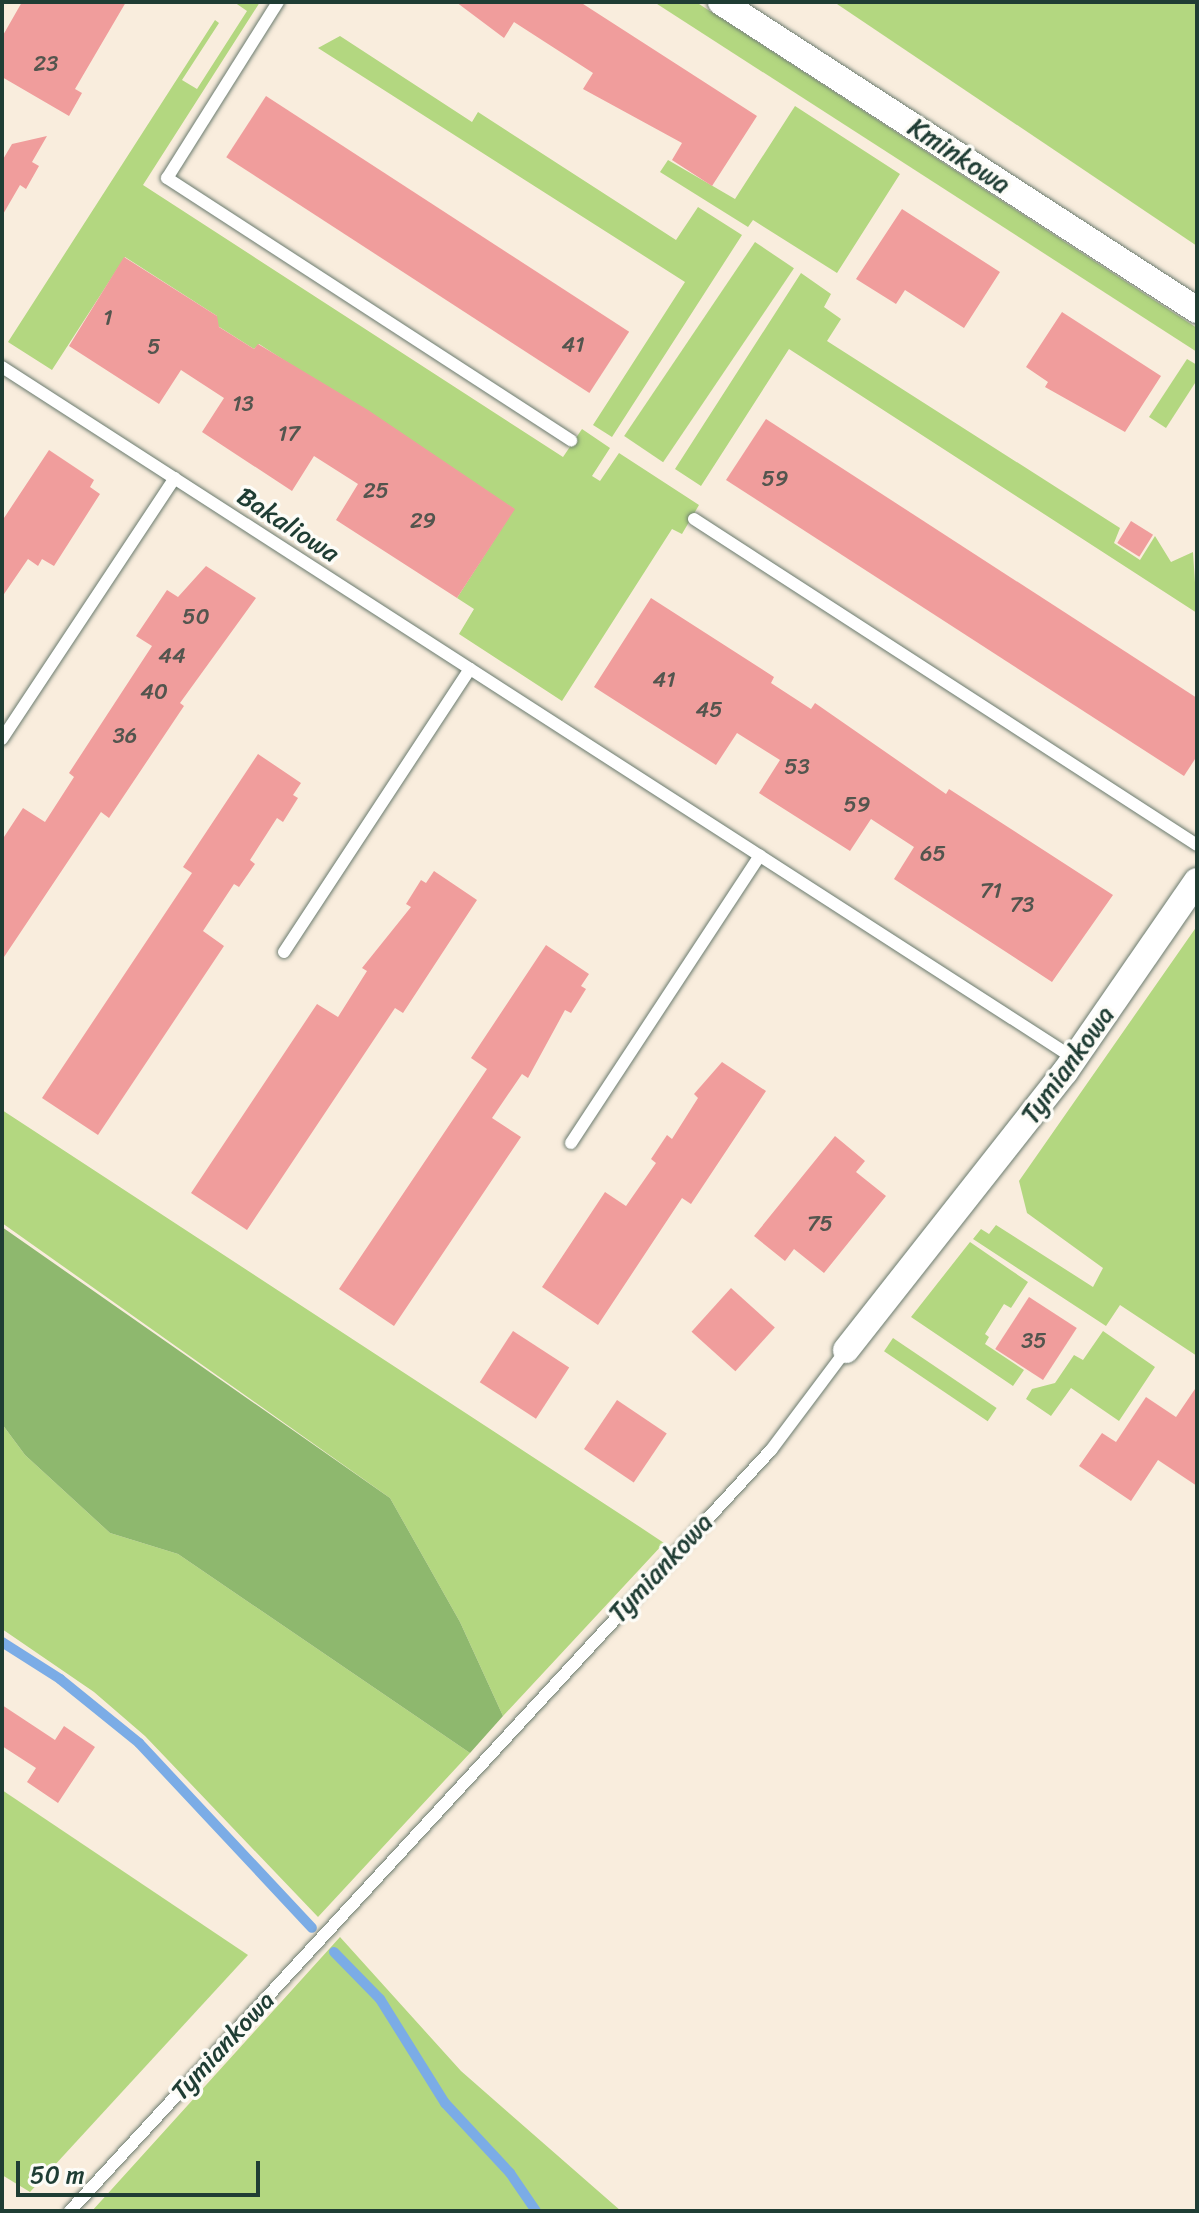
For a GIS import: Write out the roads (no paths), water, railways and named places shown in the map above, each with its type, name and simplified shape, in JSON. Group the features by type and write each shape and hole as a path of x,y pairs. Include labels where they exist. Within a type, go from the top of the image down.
{"street":[{"name":"Kminkowa","path":"721,2 1197,310"},
{"name":"Tymiankowa","path":"846,1350 1075,1059 1197,881"}],"lane":[{"path":"278,2 167,178 571,440"},
{"name":"Bakaliowa","path":"2,367 1075,1059"},
{"path":"2,739 175,478"},
{"path":"694,519 1197,845"},
{"path":"284,952 470,669"},
{"path":"571,1143 760,855"},
{"name":"Tymiankowa","path":"70,2211 771,1450 846,1350"}],"waterway":[{"path":"2,1642 60,1679 139,1743 312,1928"},
{"path":"334,1952 380,1999 445,2103 510,2173 536,2211"}]}
